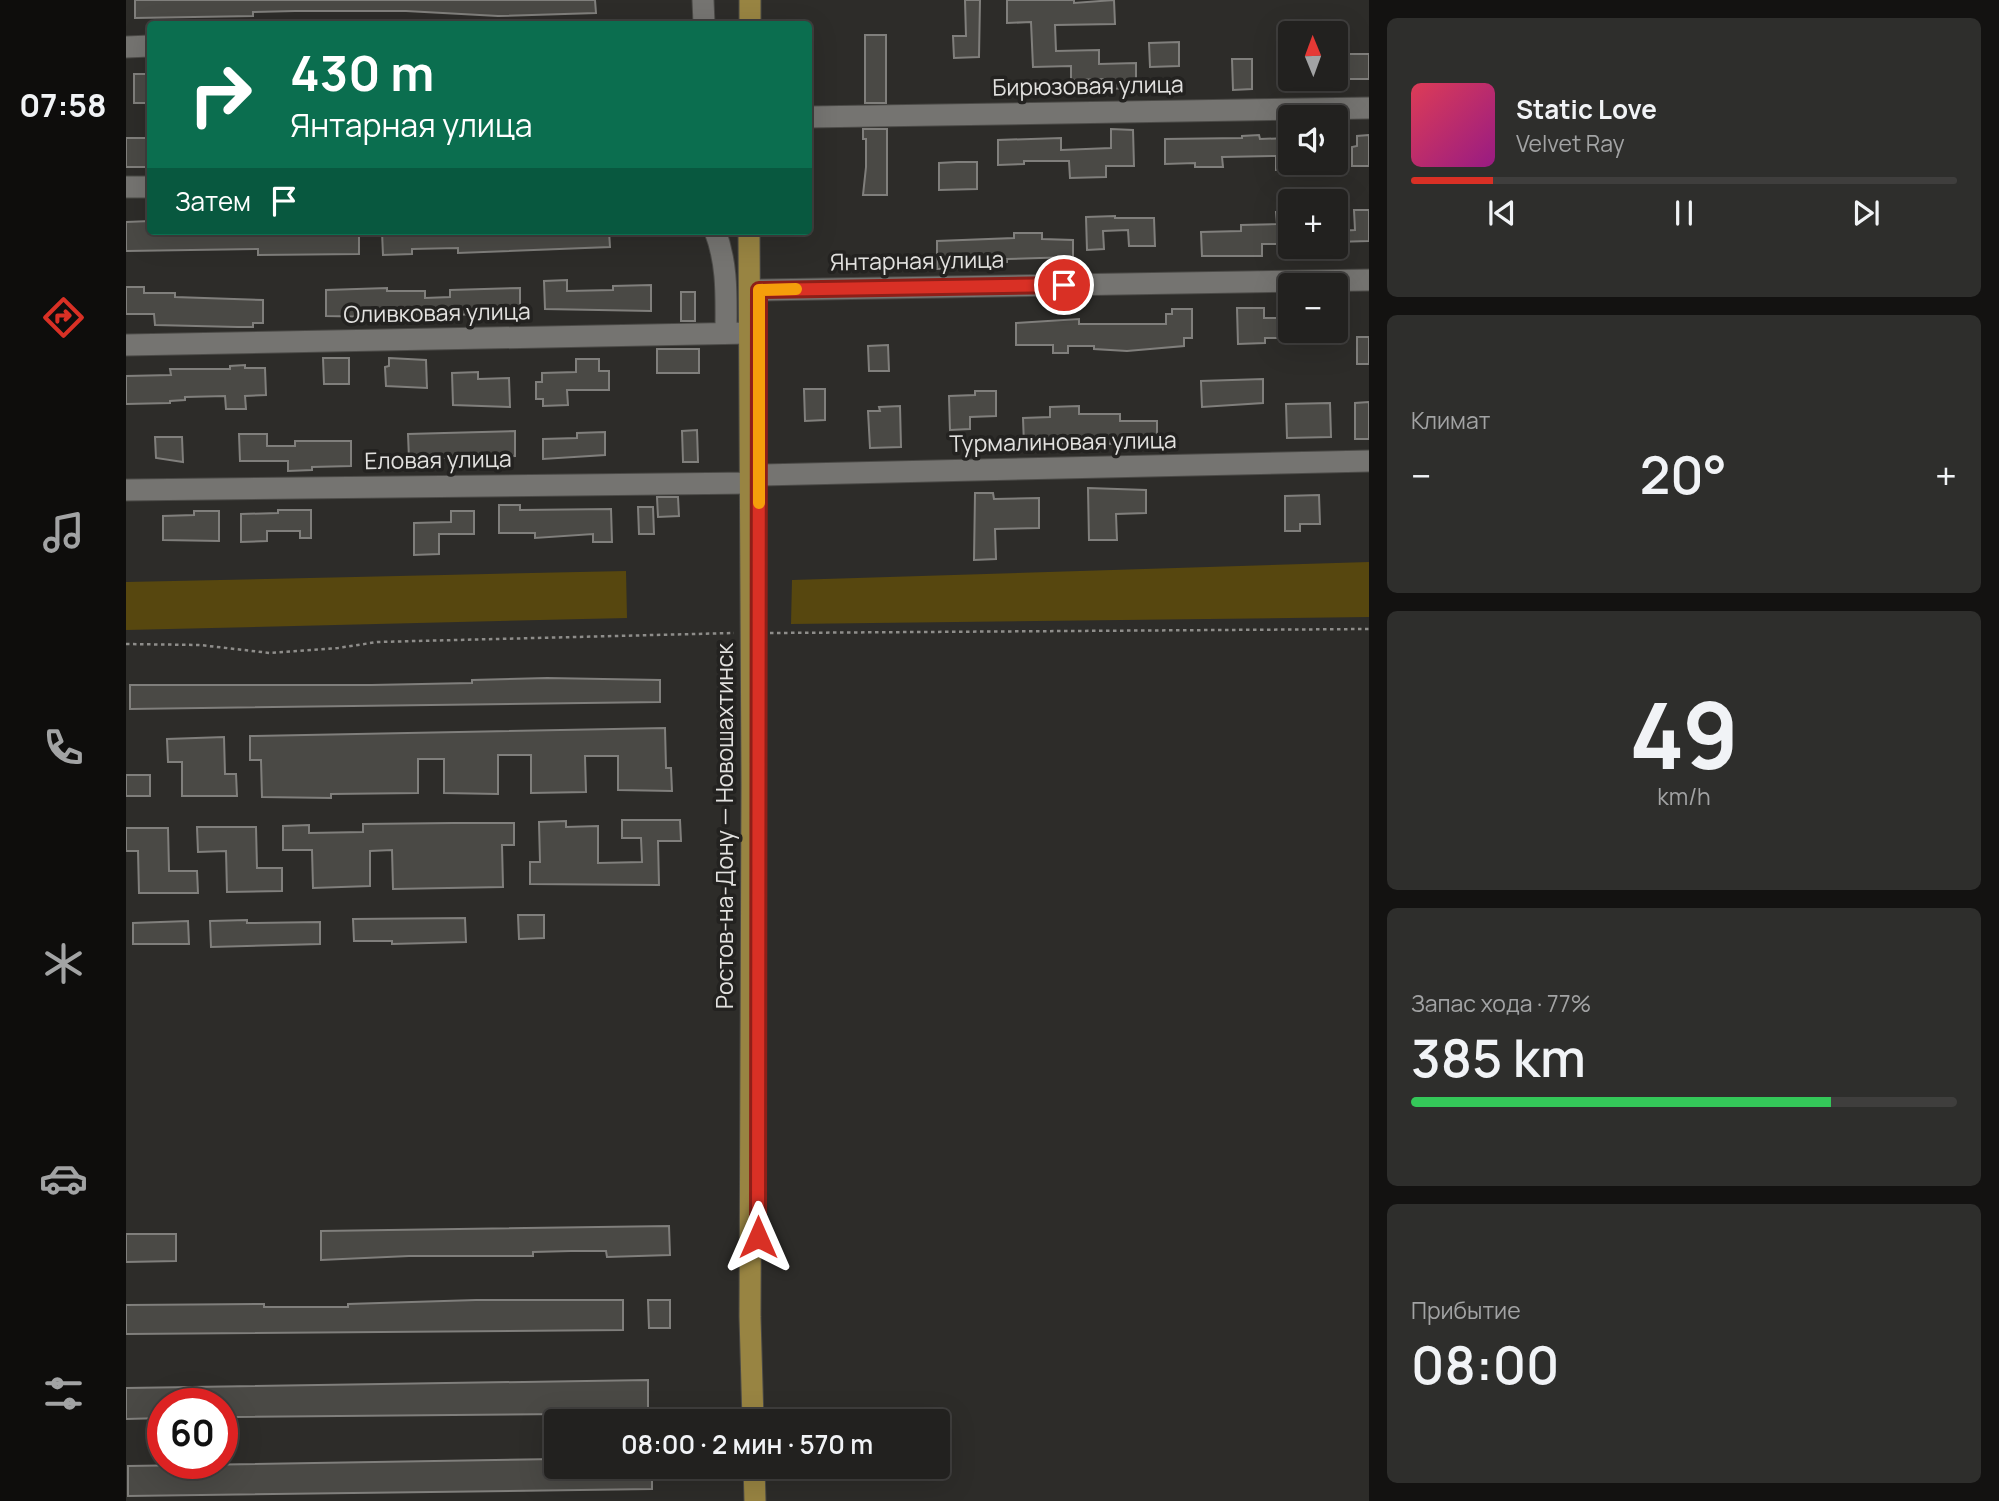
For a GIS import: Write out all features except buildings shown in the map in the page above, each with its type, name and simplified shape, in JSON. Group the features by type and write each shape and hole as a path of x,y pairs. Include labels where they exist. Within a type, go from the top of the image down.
{"main road":[{"path":"750,0 750,21"},
{"path":"758,0 758,21"},
{"name":"Ростов-на-Дону — Новошахтинск","path":"749,235 749,333 755,479"},
{"name":"Ростов-на-Дону — Новошахтинск","path":"758,235 755,633 757,1317 761,1409"},
{"name":"Ростов-на-Дону — Новошахтинск","path":"753,1409 750,1317 755,633"},
{"path":"754,1479 755,1501"},
{"path":"762,1479 763,1501"}],"street":[{"path":"703,0 704,21"},
{"path":"126,47 147,46"},
{"name":"Бирюзовая улица","path":"812,117 1369,108"},
{"path":"126,187 147,187"},
{"path":"717,235 723,251 726,274 726,333"},
{"name":"Янтарная улица","path":"759,290 1369,280"},
{"name":"Оливковая улица","path":"126,345 749,333"},
{"name":"Турмалиновая улица","path":"755,479 1369,461"},
{"name":"Еловая улица","path":"126,491 755,479"}],"path":[{"path":"126,644 200,645 270,653 377,642 755,633 1369,629"}],"shaded area":[{"path":"1369,562 1369,617 791,624 792,580"},
{"path":"626,571 627,618 126,630 126,582"}],"slow traffic":[{"path":"759,503 759,290 796,289"}],"route":[{"path":"758,1237 759,290 1064,285"}]}
